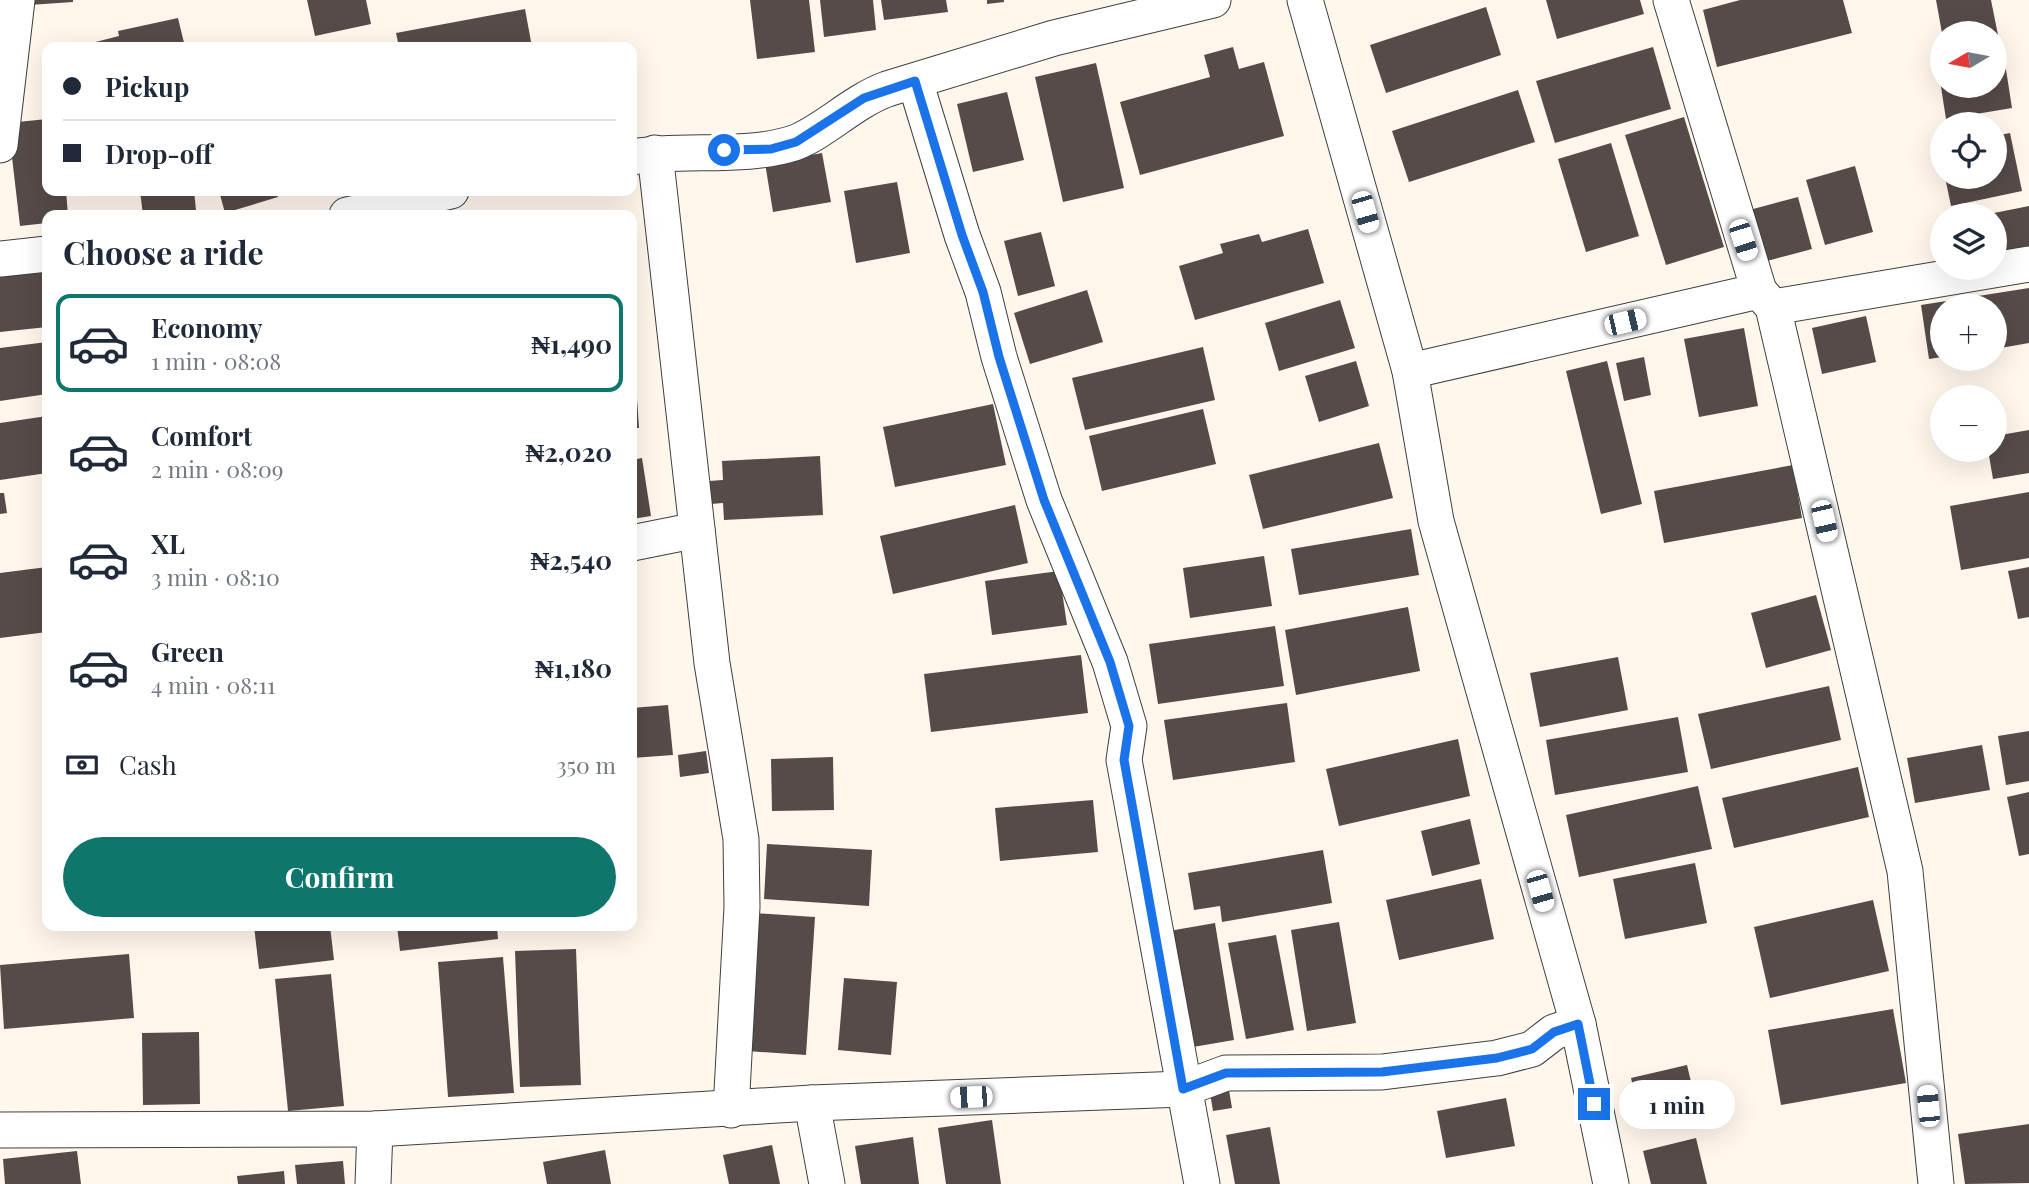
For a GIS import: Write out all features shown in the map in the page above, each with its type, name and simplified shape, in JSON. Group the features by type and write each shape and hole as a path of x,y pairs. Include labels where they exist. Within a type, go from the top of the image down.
{"street":[{"path":"0,145 17,0"},
{"path":"731,1110 742,907 741,839 712,663 697,530 643,155 771,149 796,142 864,98 1054,38 1213,0"},
{"path":"1305,0 1410,371 1436,521 1578,1024 1611,1184"},
{"path":"1671,0 1766,299 1905,872 1936,1184"},
{"path":"915,81 962,235 983,292 999,357 1044,500 1110,662 1129,726 1124,760 1202,1184"},
{"path":"369,210 429,196"},
{"path":"0,259 42,255"},
{"path":"1410,371 1766,299 2029,264"},
{"path":"637,542 697,530"},
{"path":"0,1130 375,1129 731,1110 812,1103 1183,1089 1226,1073 1382,1072 1497,1058 1532,1049 1554,1032 1578,1024"},
{"path":"812,1103 827,1184"},
{"path":"373,1184 375,1129"}],"building":[{"path":"29,0 73,0 73,2 29,5"},
{"path":"307,0 366,0 371,24 315,36"},
{"path":"750,0 809,0 815,52 757,59"},
{"path":"820,0 873,0 876,30 824,37"},
{"path":"881,0 946,0 948,12 884,20"},
{"path":"987,0 1004,0 1004,2 987,4"},
{"path":"1546,0 1640,0 1644,14 1557,39"},
{"path":"1740,0 1843,0 1852,33 1717,67 1703,10"},
{"path":"1936,0 1991,0 1995,21 1940,21"},
{"path":"1486,7 1501,55 1386,93 1370,45"},
{"path":"525,9 531,42 398,42 396,33"},
{"path":"178,18 184,42 96,42 119,36 118,31"},
{"path":"1233,47 1239,69 1264,62 1284,136 1140,175 1120,102 1210,77 1204,55"},
{"path":"1653,47 1671,109 1555,143 1536,81"},
{"path":"1096,63 1124,188 1063,202 1035,77"},
{"path":"2007,76 2012,108 1988,112 1945,112 1943,98 2007,98"},
{"path":"1518,90 1535,142 1409,182 1392,131"},
{"path":"1007,92 1024,160 973,172 957,104"},
{"path":"1684,117 1724,247 1666,265 1625,135"},
{"path":"42,120 42,196 66,196 68,210 42,210 42,224 20,226 8,123"},
{"path":"2010,133 2022,191 1965,203 1950,203 1947,189 2007,189 2007,134"},
{"path":"1611,143 1639,236 1586,252 1558,159"},
{"path":"822,153 831,202 773,212 765,163"},
{"path":"1855,166 1873,232 1825,245 1806,180"},
{"path":"897,182 910,253 856,263 844,191"},
{"path":"141,196 195,196 196,210 142,210"},
{"path":"220,196 278,197 235,210 224,210"},
{"path":"1798,197 1812,249 1756,264 1742,212"},
{"path":"2029,206 2029,251 2007,252 2007,210"},
{"path":"1308,229 1324,283 1195,320 1179,266 1223,253 1220,244 1259,234 1262,242"},
{"path":"1041,232 1055,286 1018,296 1004,241"},
{"path":"42,272 42,328 0,332 0,277"},
{"path":"2029,288 2029,343 2007,347 2007,294 1991,294"},
{"path":"1087,290 1103,342 1030,364 1014,313"},
{"path":"1340,300 1355,348 1279,371 1265,323"},
{"path":"1930,304 1930,359 1929,359 1921,305"},
{"path":"1866,316 1876,362 1822,374 1812,328"},
{"path":"1744,328 1758,406 1699,417 1684,339"},
{"path":"42,343 42,395 0,401 0,348"},
{"path":"1203,347 1215,400 1085,430 1072,378"},
{"path":"1644,357 1651,395 1624,401 1616,363"},
{"path":"1356,361 1369,406 1319,422 1305,376"},
{"path":"1607,361 1642,504 1601,514 1566,371"},
{"path":"993,404 1006,465 895,487 883,427"},
{"path":"1203,409 1216,464 1102,491 1089,436"},
{"path":"42,417 42,474 0,480 0,423"},
{"path":"2029,430 2029,473 1993,479 1990,462 2007,462 2007,434"},
{"path":"1379,443 1393,498 1263,529 1249,475"},
{"path":"820,456 823,515 724,520 723,503 711,504 709,481 723,480 722,461"},
{"path":"642,458 651,516 637,518 637,459"},
{"path":"1793,465 1802,518 1664,543 1654,491"},
{"path":"2029,492 2029,558 1961,570 1950,506"},
{"path":"0,493 4,493 7,513 0,514"},
{"path":"1015,505 1028,563 893,594 880,536"},
{"path":"1411,529 1419,575 1299,595 1291,549"},
{"path":"1264,556 1272,606 1190,618 1183,568"},
{"path":"2029,567 2029,617 2018,619 2008,571"},
{"path":"42,568 42,633 0,638 0,573"},
{"path":"1059,571 1067,625 992,635 985,581"},
{"path":"1816,595 1831,650 1766,668 1751,613"},
{"path":"1408,607 1420,671 1296,695 1285,630"},
{"path":"1275,626 1284,686 1158,704 1149,644"},
{"path":"1081,655 1088,713 931,732 924,674"},
{"path":"1618,657 1628,710 1540,727 1530,673"},
{"path":"1829,686 1841,740 1711,769 1698,714"},
{"path":"1287,703 1295,762 1173,780 1164,720"},
{"path":"668,705 673,755 637,758 637,708"},
{"path":"1678,717 1688,772 1555,795 1546,740"},
{"path":"2029,731 2029,781 2006,785 1998,736"},
{"path":"1458,739 1470,796 1339,826 1326,769"},
{"path":"1982,745 1990,790 1915,803 1907,758"},
{"path":"706,751 709,773 680,777 678,755"},
{"path":"833,757 834,810 772,811 771,759"},
{"path":"1858,767 1869,817 1734,848 1722,798"},
{"path":"1698,786 1712,849 1579,877 1566,815"},
{"path":"2029,792 2029,854 2019,856 2007,797"},
{"path":"1093,800 1098,852 1000,861 995,808"},
{"path":"1470,819 1480,864 1432,876 1421,831"},
{"path":"767,844 872,850 869,906 764,899"},
{"path":"1323,850 1332,903 1222,922 1220,906 1194,910 1188,873"},
{"path":"1695,863 1707,923 1625,939 1613,879"},
{"path":"1481,879 1494,939 1399,960 1386,900"},
{"path":"1873,900 1889,971 1770,998 1754,927"},
{"path":"754,913 815,917 806,1055 746,1051"},
{"path":"1339,922 1356,1023 1307,1031 1291,930"},
{"path":"1215,923 1234,1040 1187,1048 1169,931"},
{"path":"255,931 331,931 334,960 259,969"},
{"path":"398,931 497,931 498,939 400,951"},
{"path":"1276,935 1294,1030 1246,1039 1228,943"},
{"path":"576,949 581,1085 520,1087 515,951"},
{"path":"129,954 134,1018 4,1029 0,965"},
{"path":"503,957 514,1093 448,1097 438,962"},
{"path":"331,974 344,1106 288,1111 275,979"},
{"path":"844,978 897,982 891,1055 838,1050"},
{"path":"1893,1009 1906,1083 1781,1105 1768,1030"},
{"path":"199,1032 200,1104 143,1105 142,1033"},
{"path":"1687,1065 1697,1107 1641,1121 1631,1078"},
{"path":"1229,1090 1232,1108 1213,1111 1210,1093"},
{"path":"1506,1098 1515,1146 1446,1158 1437,1111"},
{"path":"992,1120 1001,1184 946,1184 938,1128"},
{"path":"2029,1124 2029,1183 1965,1184 1958,1134"},
{"path":"1270,1127 1280,1184 1235,1184 1226,1135"},
{"path":"913,1137 919,1184 861,1184 855,1146"},
{"path":"1696,1138 1707,1184 1651,1184 1643,1151"},
{"path":"772,1145 780,1184 729,1184 723,1155"},
{"path":"605,1150 611,1184 547,1184 543,1162"},
{"path":"77,1151 81,1184 5,1184 3,1159"},
{"path":"343,1161 345,1184 297,1184 295,1165"},
{"path":"284,1171 285,1184 238,1184 237,1176"}],"route":[{"path":"724,150 771,149 796,142 864,98 915,81 928,115 962,235 983,292 999,357 1044,500 1110,662 1129,726 1124,760 1183,1089 1226,1073 1315,1070 1382,1072 1497,1058 1532,1049 1554,1032 1578,1024 1594,1104"}]}
